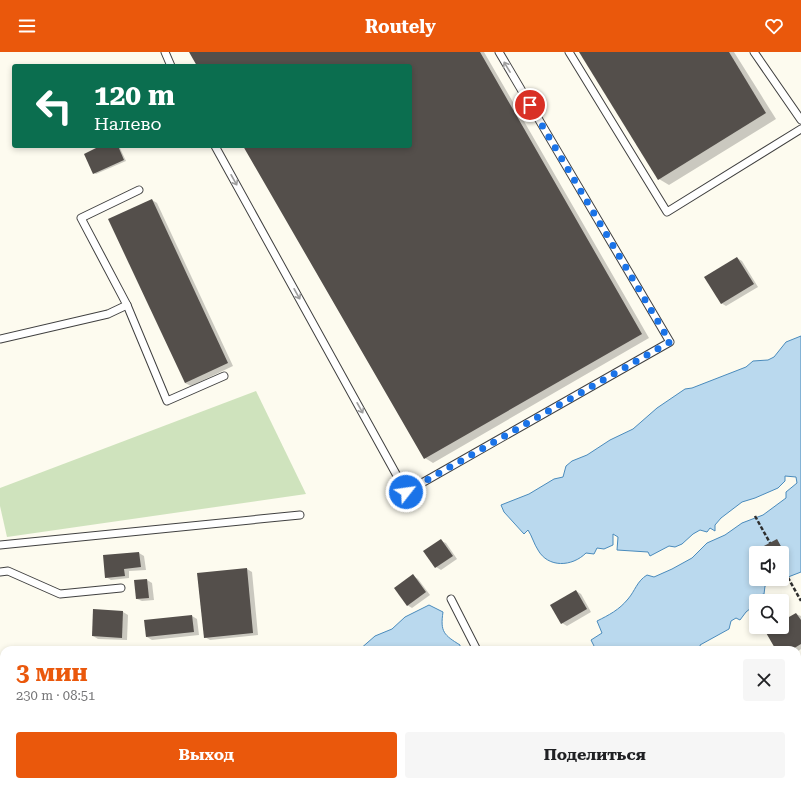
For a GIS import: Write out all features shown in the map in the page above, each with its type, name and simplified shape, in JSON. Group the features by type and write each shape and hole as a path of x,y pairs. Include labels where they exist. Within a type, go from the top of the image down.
{"lane":[{"path":"165,52 170,64"},
{"path":"216,148 406,492 670,342 498,52"},
{"path":"569,52 667,212 801,129"},
{"path":"754,52 801,120"},
{"path":"139,190 81,218 127,305 167,401 224,376"},
{"path":"0,339 108,314 127,305"},
{"path":"0,545 300,515"},
{"path":"0,572 8,571 60,594 121,588"},
{"path":"451,599 475,646"}],"path":[{"path":"755,516 770,543"},
{"path":"789,580 800,602"}],"green space":[{"path":"256,391 306,494 7,537 0,506 0,488"}],"water":[{"path":"801,336 801,572 789,577 789,546 749,546 749,586 765,586 764,594 749,594 749,610 740,620 736,618 731,621 729,629 700,646 594,646 591,640 602,633 597,621 625,603 638,583 644,577 647,575 654,577 672,569 692,558 707,543 725,535 742,523 763,515 786,498 786,492 797,483 796,477 785,476 785,481 778,488 742,502 721,518 715,525 715,531 710,528 707,532 700,530 682,544 675,547 669,546 650,556 648,552 617,550 618,537 613,534 613,545 604,549 597,548 594,554 586,553 574,561 560,564 554,563 542,556 528,530 524,534 504,512 501,505 529,494 554,479 563,477 566,466 572,461 587,455 610,440 633,429 657,408 685,389 692,388 746,367 753,361 768,360 774,357 786,342"},
{"path":"429,605 443,612 442,624 444,632 460,646 364,646 375,636 392,629 405,617"}],"building":[{"path":"189,52 480,52 642,334 424,459 244,148 412,148 412,64 196,64"},
{"path":"579,52 729,52 766,113 658,180"},
{"path":"96,148 119,148 124,160 93,174 84,154"},
{"path":"152,199 228,363 185,383 108,219"},
{"path":"737,257 754,284 721,304 704,277"},
{"path":"441,539 453,556 435,568 423,551"},
{"path":"777,539 781,546 764,546"},
{"path":"139,552 141,567 124,569 125,576 105,578 103,555"},
{"path":"247,568 253,633 204,638 197,573"},
{"path":"413,574 426,592 407,606 394,588"},
{"path":"147,579 149,598 136,599 134,580"},
{"path":"576,590 587,609 561,624 550,605"},
{"path":"93,609 123,611 122,638 92,636"},
{"path":"796,613 801,620 801,644 798,646 774,646 767,634 789,634 789,617"},
{"path":"192,615 194,632 146,637 144,620"}],"route":[{"path":"406,492 670,342 530,105"}]}
